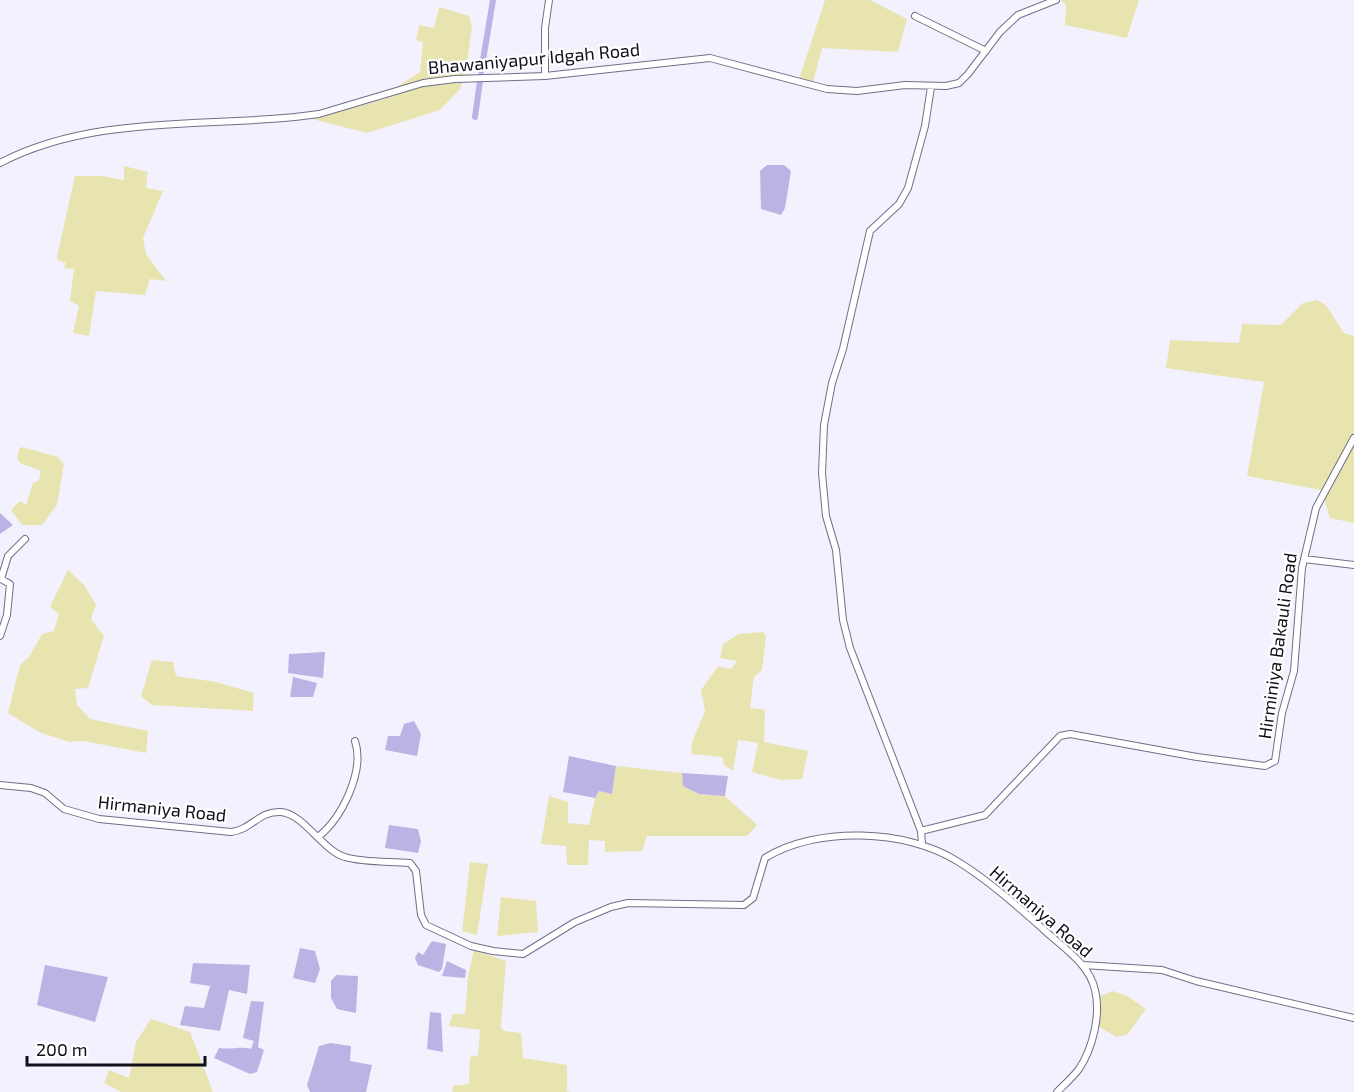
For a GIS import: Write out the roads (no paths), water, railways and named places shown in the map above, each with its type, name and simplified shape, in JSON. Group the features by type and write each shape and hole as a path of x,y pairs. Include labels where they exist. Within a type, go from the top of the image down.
{"street":[{"path":"545,76 545,28 549,0"},
{"name":"Bhawaniyapur Idgah Road","path":"0,163 19,153 51,143 100,132 126,128 319,114 423,83 488,76 545,76 710,58 827,89 857,91 905,85 931,87 959,82 1018,15 1056,0"},
{"path":"915,16 986,51"},
{"path":"922,844 921,831 850,648 843,620 836,550 826,516 822,472 824,425 832,383 843,349 870,231 899,204 908,188 925,126 931,87"},
{"name":"Hirminiya Bakauli Road","path":"921,831 985,815 1060,736 1070,734 1197,758 1264,765 1275,761 1282,713 1294,671 1300,585 1316,508 1354,438"},
{"path":"0,636 7,615 10,584 1,579 8,556 26,538"},
{"path":"1304,559 1354,566"},
{"path":"318,837 328,829 346,799 358,753 355,741"},
{"name":"Hirmaniya Road","path":"0,785 31,788 45,794 64,809 99,819 231,832 244,830 266,813 284,812 318,837 330,849 345,857 410,863 416,871 421,915 426,925 471,946 523,954 575,922 611,907 628,903 744,905 753,898 765,858 827,836 851,834 922,844 957,860 1023,911 1083,965 1092,978 1096,993 1094,1032 1079,1069 1057,1092"},
{"path":"1083,965 1162,970 1196,981 1354,1018"}],"waterway":[{"path":"481,72 493,0"},
{"path":"475,117 480,81"}]}
